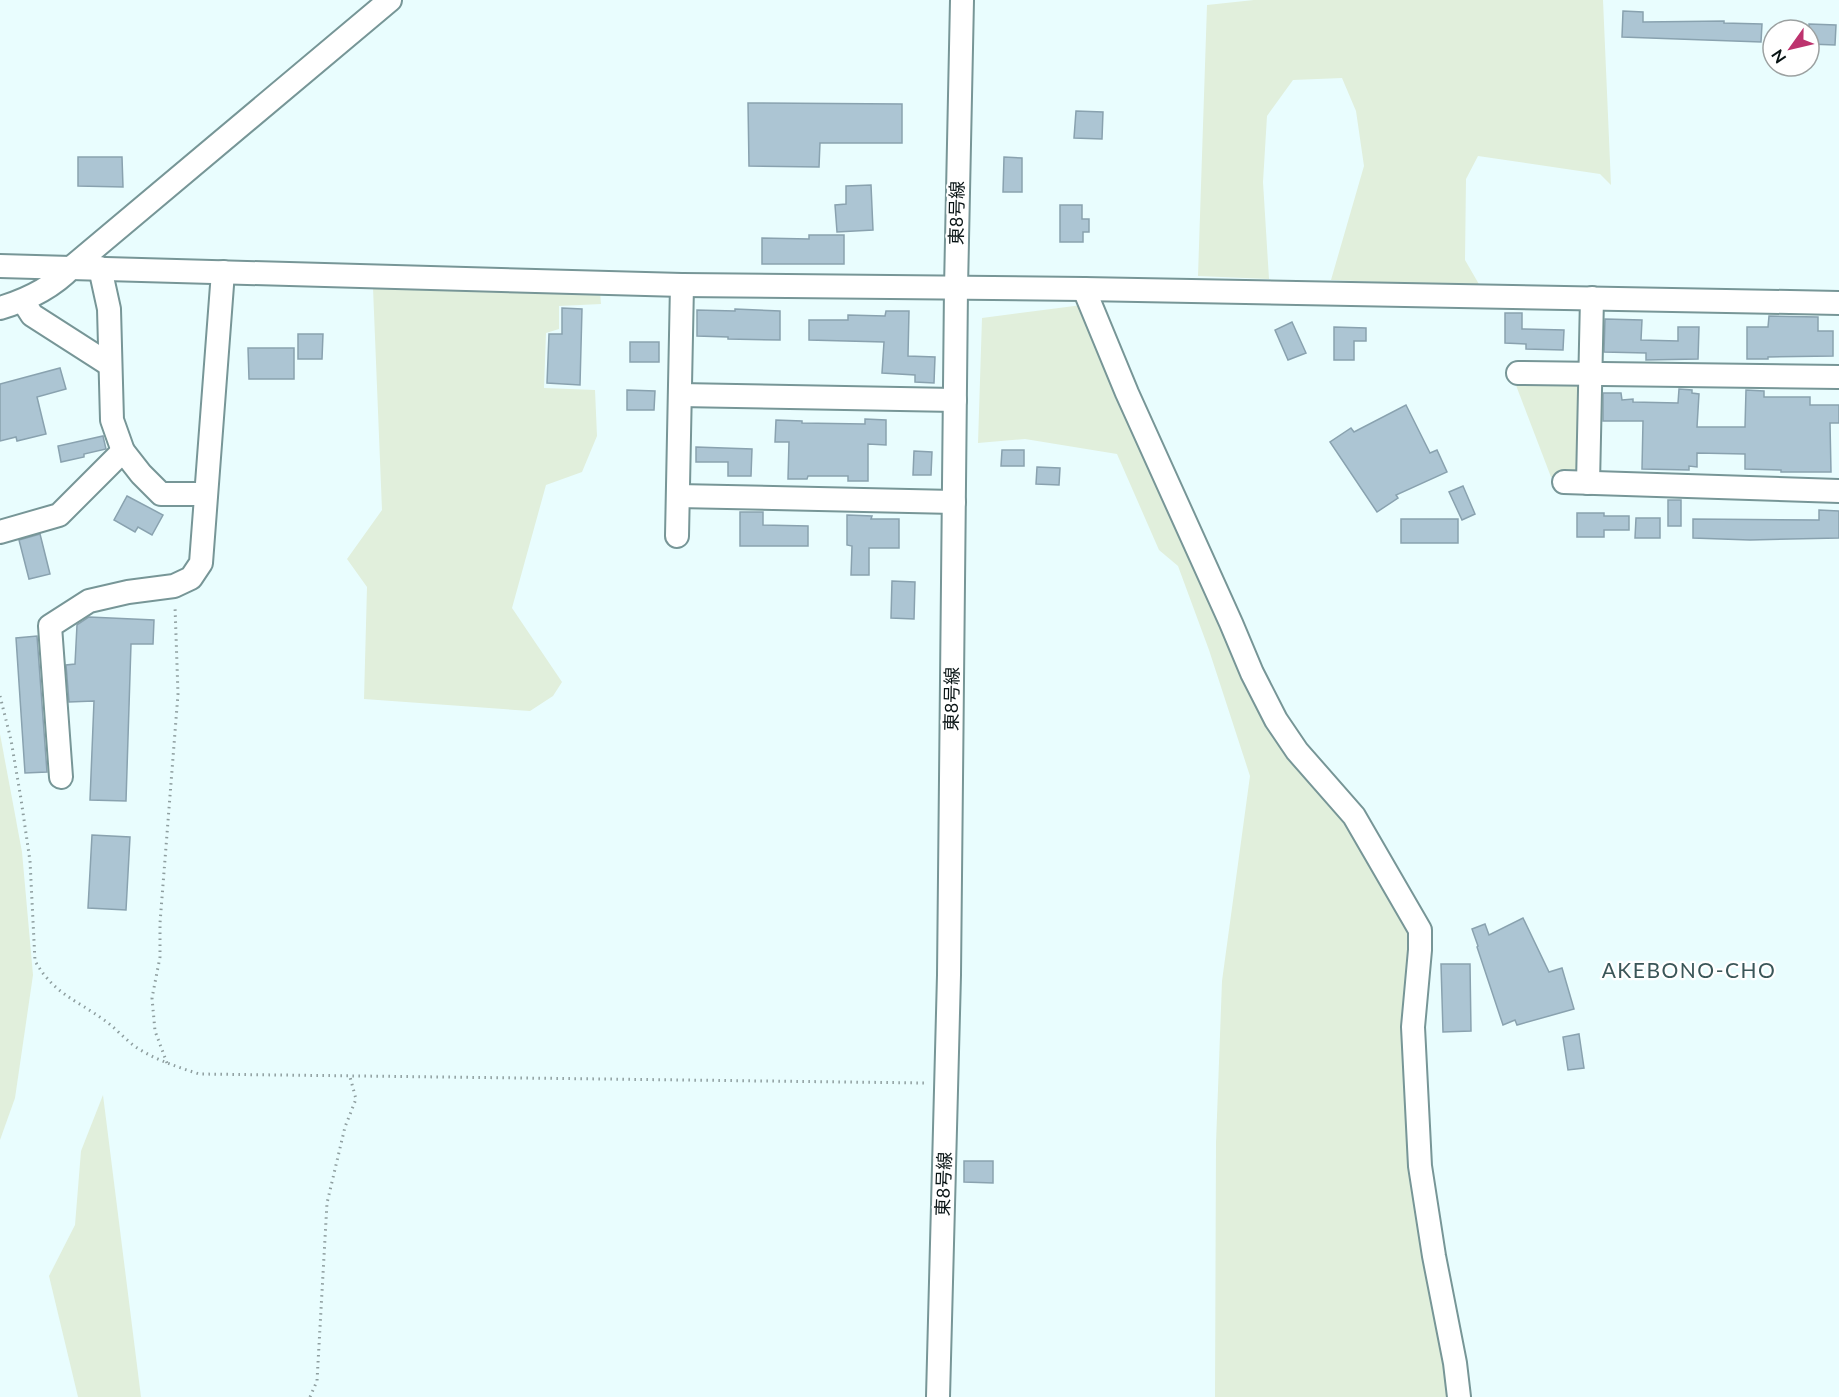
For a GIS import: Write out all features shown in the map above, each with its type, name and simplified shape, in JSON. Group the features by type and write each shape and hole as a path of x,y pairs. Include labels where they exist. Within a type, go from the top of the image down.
{"street":[{"path":"0,308 23,301 60,279 390,0"},
{"name":"東8号線","path":"938,1397 949,975 956,288 962,0"},
{"path":"0,266 682,285 1084,289 1839,303"},
{"path":"100,268 109,309 112,420 123,451 160,494 206,494"},
{"path":"62,777 50,626 89,601 128,592 174,586 191,578 201,563 223,272"},
{"path":"677,536 682,285"},
{"path":"1084,289 1127,393 1252,673 1276,720 1297,751 1354,816 1420,930 1413,1028 1420,1166 1434,1256 1455,1363 1458,1397"},
{"path":"1588,483 1592,298"},
{"path":"23,301 32,315 110,364"},
{"path":"1518,372 1839,377"},
{"path":"680,395 955,400"},
{"path":"0,532 59,515 123,451"},
{"path":"1564,482 1839,491"},
{"path":"678,496 954,502"}],"path":[{"path":"167,1063 155,1031 152,998 160,957 160,923 178,694 174,586"},
{"path":"0,696 13,752 30,861 35,961 42,974 55,988 105,1020 138,1048 167,1063 199,1074 946,1083"},
{"path":"310,1397 317,1381 327,1203 345,1127 356,1100 350,1077"}],"green space":[{"path":"1254,0 1603,0 1611,185 1600,174 1478,156 1466,179 1465,260 1480,286 1331,280 1364,166 1356,111 1342,78 1293,80 1267,116 1263,182 1269,279 1198,276 1207,5"},
{"path":"373,288 600,292 601,304 559,306 559,329 546,333 544,388 595,390 597,436 582,472 546,485 512,608 562,682 553,696 530,711 364,699 367,587 347,559 382,510"},
{"path":"1090,304 1252,673 1420,930 1413,1027 1459,1397 1215,1397 1216,1143 1222,981 1250,776 1209,650 1178,566 1159,550 1117,454 1025,439 978,443 982,318"},
{"path":"1514,380 1573,381 1581,388 1578,471 1572,477 1551,477"},
{"path":"0,734 22,852 33,975 15,1098 0,1140"},
{"path":"103,1095 141,1397 78,1397 49,1276 75,1225 81,1151"}],"building":[{"path":"1623,11 1643,12 1643,22 1724,21 1724,23 1761,24 1761,42 1622,37"},
{"path":"1821,24 1836,25 1835,45 1821,44"},
{"path":"748,103 902,104 902,143 820,143 819,167 749,166"},
{"path":"1076,111 1103,112 1102,139 1074,138"},
{"path":"78,157 122,157 123,187 78,186"},
{"path":"1004,157 1022,158 1022,192 1003,192"},
{"path":"871,185 873,230 837,232 835,205 846,204 846,186"},
{"path":"1060,205 1082,205 1082,219 1089,219 1089,232 1083,232 1083,242 1060,242"},
{"path":"809,235 844,235 844,264 762,264 762,238 809,239"},
{"path":"562,308 582,309 580,385 547,383 549,334 562,334"},
{"path":"735,309 780,311 780,340 697,336 697,310 735,311"},
{"path":"886,311 909,311 908,356 935,357 934,383 915,382 915,375 882,373 884,342 809,340 809,320 848,320 848,315 885,316"},
{"path":"1505,313 1522,313 1522,329 1564,330 1563,350 1526,349 1526,344 1505,343"},
{"path":"1769,316 1818,317 1818,331 1833,331 1833,356 1747,359 1747,327 1768,327"},
{"path":"1605,319 1642,320 1641,340 1678,341 1678,327 1699,327 1698,359 1646,360 1646,353 1604,352"},
{"path":"1292,322 1306,353 1288,360 1275,330"},
{"path":"1334,327 1366,328 1366,341 1354,341 1354,360 1334,360"},
{"path":"298,334 323,334 322,359 298,359"},
{"path":"630,342 659,342 659,362 630,362"},
{"path":"248,348 294,348 294,379 249,379"},
{"path":"60,368 66,389 37,397 46,434 17,441 16,437 0,441 0,384"},
{"path":"1679,389 1692,390 1692,393 1699,394 1697,427 1745,427 1746,390 1764,391 1764,397 1810,397 1810,405 1839,405 1839,423 1830,423 1831,472 1745,469 1745,454 1697,453 1697,467 1689,466 1689,470 1642,469 1643,421 1603,421 1603,393 1621,393 1622,400 1633,399 1633,402 1678,403"},
{"path":"627,390 655,391 654,410 627,410"},
{"path":"1406,405 1430,453 1437,450 1447,472 1396,495 1398,498 1377,512 1330,442 1351,428 1354,432"},
{"path":"865,419 886,420 886,445 868,444 868,481 848,481 848,476 808,476 807,479 788,479 789,442 775,442 776,420 802,421 802,423 865,424"},
{"path":"103,436 106,449 61,462 58,446"},
{"path":"696,447 752,449 751,476 728,476 728,462 696,462"},
{"path":"1002,450 1024,450 1024,466 1001,466"},
{"path":"914,451 932,452 931,475 913,475"},
{"path":"1037,467 1060,468 1059,485 1036,484"},
{"path":"1463,486 1475,514 1462,520 1449,492"},
{"path":"127,496 163,515 152,535 138,527 135,532 114,520"},
{"path":"1668,500 1681,500 1681,526 1668,526"},
{"path":"1819,510 1839,511 1839,538 1750,540 1693,538 1693,519 1819,520"},
{"path":"740,512 763,512 763,525 808,526 808,546 740,546"},
{"path":"1577,513 1629,516 1629,530 1604,530 1604,537 1577,537"},
{"path":"847,515 872,516 871,519 899,519 899,548 869,548 869,575 851,575 852,546 847,545"},
{"path":"1636,518 1660,518 1660,538 1635,538"},
{"path":"1401,519 1458,519 1458,543 1401,543"},
{"path":"40,534 50,574 29,579 19,540"},
{"path":"892,581 915,582 914,619 891,618"},
{"path":"89,617 154,620 153,644 131,644 126,801 90,800 94,701 69,702 66,665 75,664 77,625"},
{"path":"37,636 47,772 25,773 16,638"},
{"path":"92,835 130,837 126,910 88,908"},
{"path":"1523,918 1549,972 1562,968 1574,1009 1517,1025 1515,1020 1503,1025 1472,929 1485,924 1489,935"},
{"path":"1441,964 1470,964 1471,1031 1443,1032"},
{"path":"1579,1034 1584,1068 1568,1070 1563,1037"},
{"path":"964,1161 993,1161 993,1183 964,1182"}],"district":[{"name":"AKEBONO-CHO","path":"1689,971"}]}
